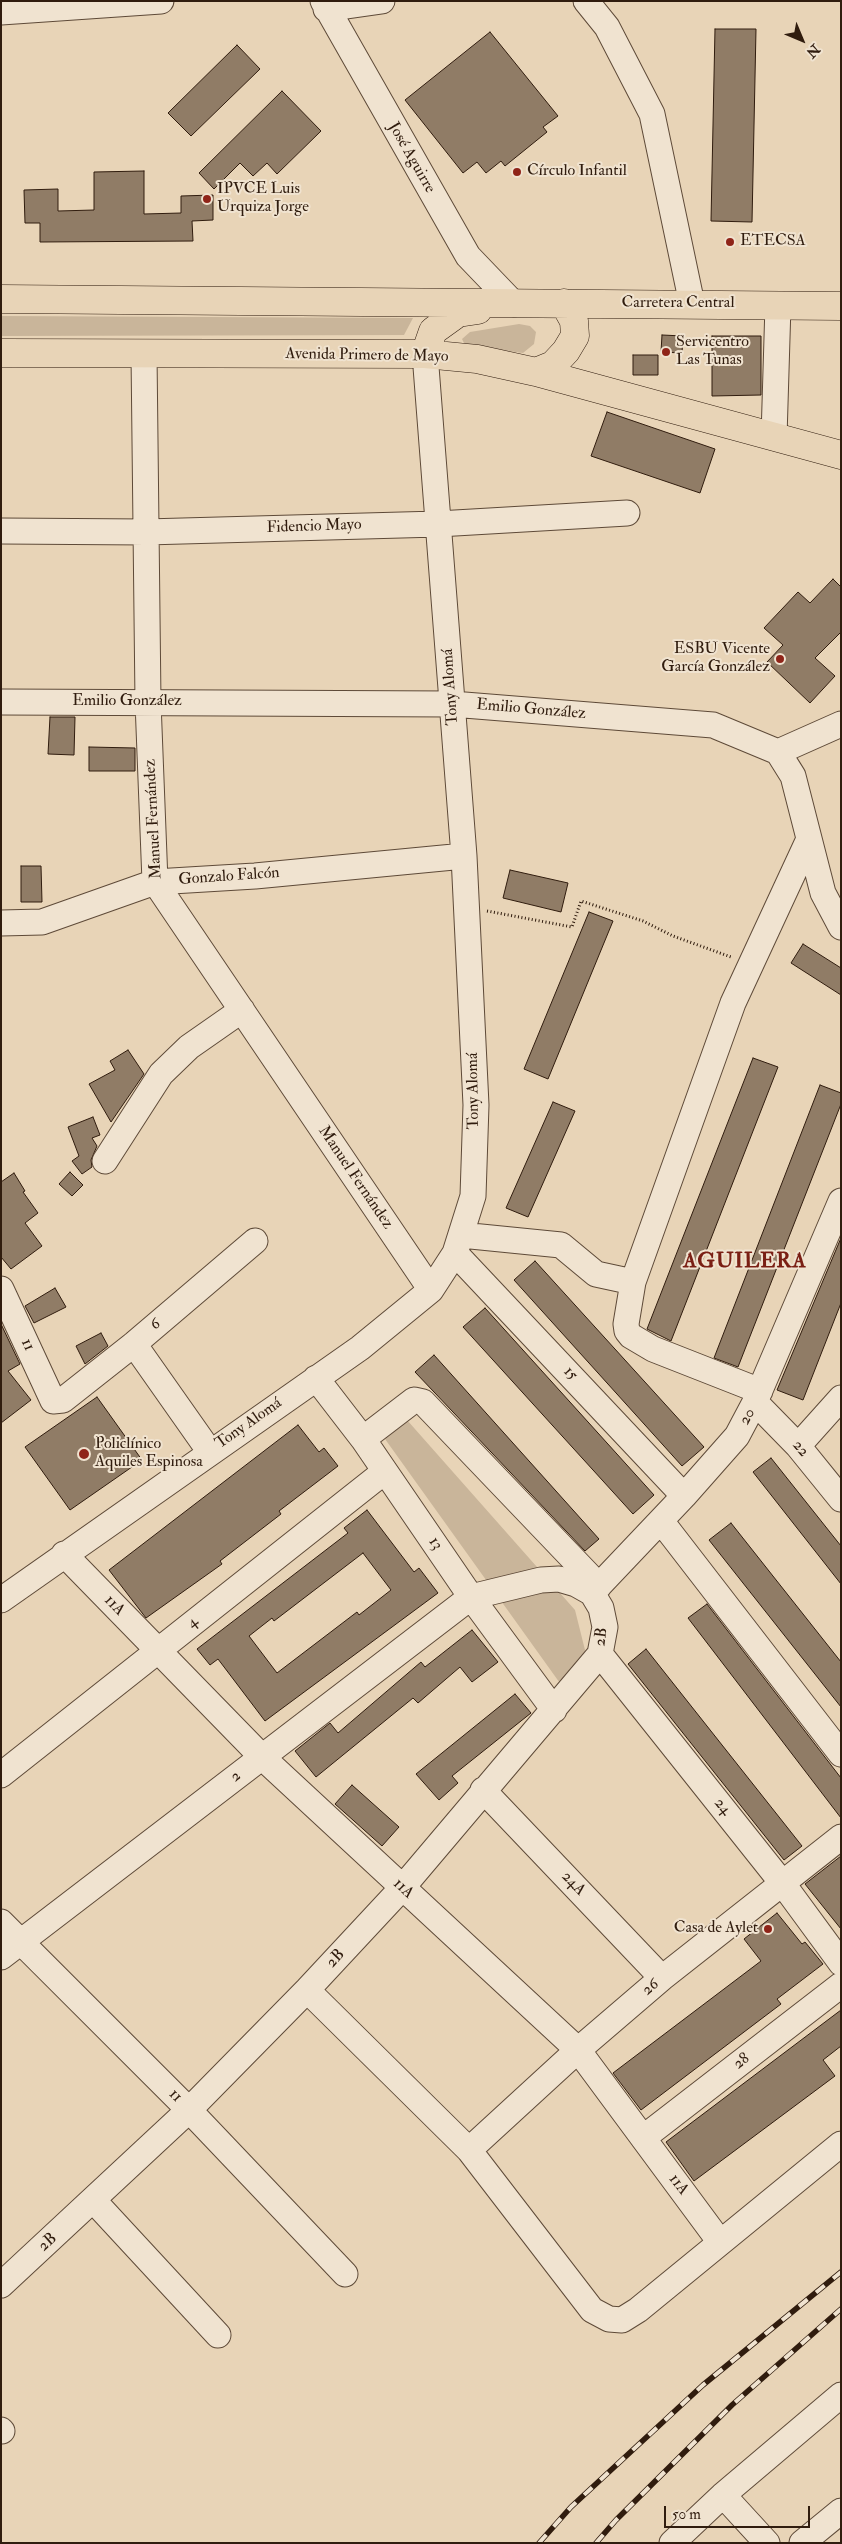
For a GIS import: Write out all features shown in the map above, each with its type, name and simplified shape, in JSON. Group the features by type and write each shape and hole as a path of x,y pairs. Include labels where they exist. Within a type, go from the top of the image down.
{"main road":[{"path":"1,299 376,301 514,304"},
{"path":"536,372 553,365 566,351 575,336 574,321 564,303"},
{"name":"Carretera Central","path":"514,304 841,306"},
{"path":"425,354 433,331 458,313 514,304"},
{"name":"Avenida Primero de Mayo","path":"1,353 425,354 477,359 536,372 841,455"}],"street":[{"path":"1,12 161,1"},
{"path":"324,5 382,1"},
{"path":"586,1 606,27 652,114 692,304"},
{"name":"José Aguirre","path":"324,5 468,256 514,304"},
{"path":"774,437 778,305"},
{"name":"Manuel Fernández","path":"144,354 148,702 155,882 431,1290"},
{"name":"Tony Alomá","path":"1,1600 360,1348 431,1290 458,1244 473,1196 476,1105 464,856 425,354"},
{"name":"Fidencio Mayo","path":"1,531 146,532 438,524 627,513"},
{"name":"Emilio González","path":"1,702 452,704 713,725 778,752"},
{"path":"841,724 778,752 792,776 809,839 832,886 841,927"},
{"path":"758,1396 652,1349 631,1336 627,1331 626,1324 633,1282 733,1003 809,839"},
{"name":"Gonzalo Falcón","path":"1,923 42,922 155,882 256,876 464,856"},
{"path":"105,1161 161,1074 190,1047 242,1010"},
{"name":"20","path":"596,1589 661,1521 737,1436 758,1396 841,1201"},
{"name":"6","path":"53,1401 63,1400 134,1344 255,1241"},
{"path":"458,1244 561,1245 596,1274 633,1282"},
{"name":"15","path":"458,1244 684,1496"},
{"name":"11","path":"1,1290 53,1401"},
{"path":"134,1344 210,1452"},
{"name":"13","path":"316,1378 363,1439 471,1597 554,1710"},
{"name":"22","path":"758,1396 841,1499"},
{"path":"798,1446 841,1398"},
{"name":"2B","path":"1,2285 94,2201 189,2110 307,1990 402,1888 600,1654 605,1627 596,1589 423,1402 414,1400 363,1439"},
{"name":"4","path":"1,1775 384,1472"},
{"path":"661,1521 841,1754"},
{"name":"11A","path":"64,1554 157,1652 262,1757 578,2050 720,2242"},
{"path":"471,1597 541,1580 559,1579 596,1589"},
{"name":"2","path":"1,1957 471,1597"},
{"name":"24","path":"600,1654 783,1884 841,1963"},
{"name":"24A","path":"483,1790 662,1978"},
{"name":"26","path":"469,2150 578,2050 662,1978 841,1837"},
{"name":"11","path":"1,1922 189,2110 345,2274"},
{"name":"28","path":"643,2138 841,1985"},
{"path":"307,1990 469,2150 592,2310 609,2319 622,2320 638,2310 841,2144"},
{"path":"94,2201 218,2335"},
{"path":"672,2543 723,2495 841,2396"},
{"path":"723,2495 767,2543"},
{"path":"802,2543 841,2511"}],"path":[{"path":"466,907 572,927 581,901 643,921 673,936 751,964"}],"shaded area":[{"path":"1,316 413,318 404,335 1,336"},
{"path":"519,324 530,326 536,332 534,344 523,353 465,345 462,339 470,332"},
{"path":"407,1420 575,1610 586,1654 562,1686 385,1439"}],"building":[{"path":"715,29 756,29 752,222 711,221"},
{"path":"490,32 558,116 543,127 547,132 505,166 501,161 486,173 477,162 463,173 405,100"},
{"path":"237,45 260,69 191,136 168,113"},
{"path":"282,91 321,131 277,174 267,163 253,176 240,163 214,189 199,173"},
{"path":"144,171 144,214 181,213 181,196 213,195 213,220 192,221 193,241 40,242 40,223 25,223 24,190 58,189 58,211 94,210 94,172"},
{"path":"662,335 683,336 682,353 661,352"},
{"path":"712,336 761,336 761,395 712,396"},
{"path":"633,355 658,355 658,375 633,375"},
{"path":"607,412 715,449 700,493 591,456"},
{"path":"833,579 841,587 841,632 815,658 835,676 810,703 767,662 783,645 764,628 798,592 810,603"},
{"path":"50,717 75,717 74,755 48,754"},
{"path":"89,747 135,748 135,771 89,771"},
{"path":"21,866 41,866 42,902 21,902"},
{"path":"510,870 568,883 561,912 503,898"},
{"path":"589,912 613,921 548,1079 524,1069"},
{"path":"803,944 841,968 841,995 791,963"},
{"path":"128,1050 144,1074 111,1122 89,1084 115,1070 110,1061"},
{"path":"753,1058 778,1067 671,1341 647,1329"},
{"path":"820,1085 841,1093 841,1104 738,1367 714,1358"},
{"path":"553,1102 575,1111 528,1217 506,1208"},
{"path":"93,1117 100,1135 92,1138 97,1146 91,1160 92,1167 82,1174 72,1161 79,1156 68,1127"},
{"path":"70,1172 83,1185 72,1196 59,1184"},
{"path":"14,1173 25,1191 23,1192 38,1213 25,1223 42,1246 11,1269 1,1257 1,1182"},
{"path":"841,1238 841,1303 803,1400 777,1390"},
{"path":"535,1261 704,1447 682,1466 514,1280"},
{"path":"55,1288 66,1307 34,1323 25,1306"},
{"path":"485,1308 654,1495 633,1514 463,1327"},
{"path":"1,1324 20,1364 8,1371 31,1400 1,1423"},
{"path":"101,1333 108,1346 85,1364 76,1346"},
{"path":"434,1355 599,1539 585,1551 415,1372"},
{"name":"Policlínico Aquiles Espinosa","path":"97,1397 142,1460 70,1510 25,1447"},
{"path":"298,1425 319,1452 324,1448 338,1466 279,1511 281,1514 220,1561 222,1564 146,1618 109,1570"},
{"path":"771,1458 841,1546 841,1584 753,1472"},
{"path":"367,1510 414,1572 419,1568 438,1593 265,1721 218,1659 210,1665 197,1649 348,1533 344,1528","holes":["363,1553 391,1590 359,1615 357,1612 277,1673 249,1636 272,1618 274,1621"]},
{"path":"731,1523 841,1662 841,1707 709,1540"},
{"path":"707,1604 841,1778 841,1818 688,1618"},
{"path":"472,1630 498,1662 472,1682 460,1667 418,1703 413,1698 316,1777 295,1751 330,1723 338,1733 421,1662 425,1667"},
{"path":"646,1649 802,1846 784,1860 628,1664"},
{"path":"515,1694 531,1713 452,1776 458,1783 439,1800 416,1774"},
{"path":"352,1785 399,1827 382,1846 335,1804"},
{"path":"841,1856 841,1929 805,1884"},
{"path":"777,1913 802,1944 805,1942 823,1964 777,1999 781,2004 641,2110 613,2073 761,1961 744,1939"},
{"path":"841,2010 841,2046 823,2060 835,2076 694,2181 666,2142"}],"railway":[{"path":"539,2543 571,2507 703,2385 841,2272"},
{"path":"596,2543 616,2520 732,2405 841,2309"}],"place":[{"name":"Círculo Infantil","path":"517,172"},
{"name":"IPVCE Luis Urquiza Jorge","path":"207,199"},
{"name":"ETECSA","path":"730,242"},
{"name":"Servicentro Las Tunas","path":"666,352"},
{"name":"ESBU Vicente García González","path":"780,659"},
{"name":"Policlínico Aquiles Espinosa","path":"84,1454"},
{"name":"Casa de Aylet","path":"768,1929"}],"district":[{"name":"AGUILERA","path":"745,1262"}]}
